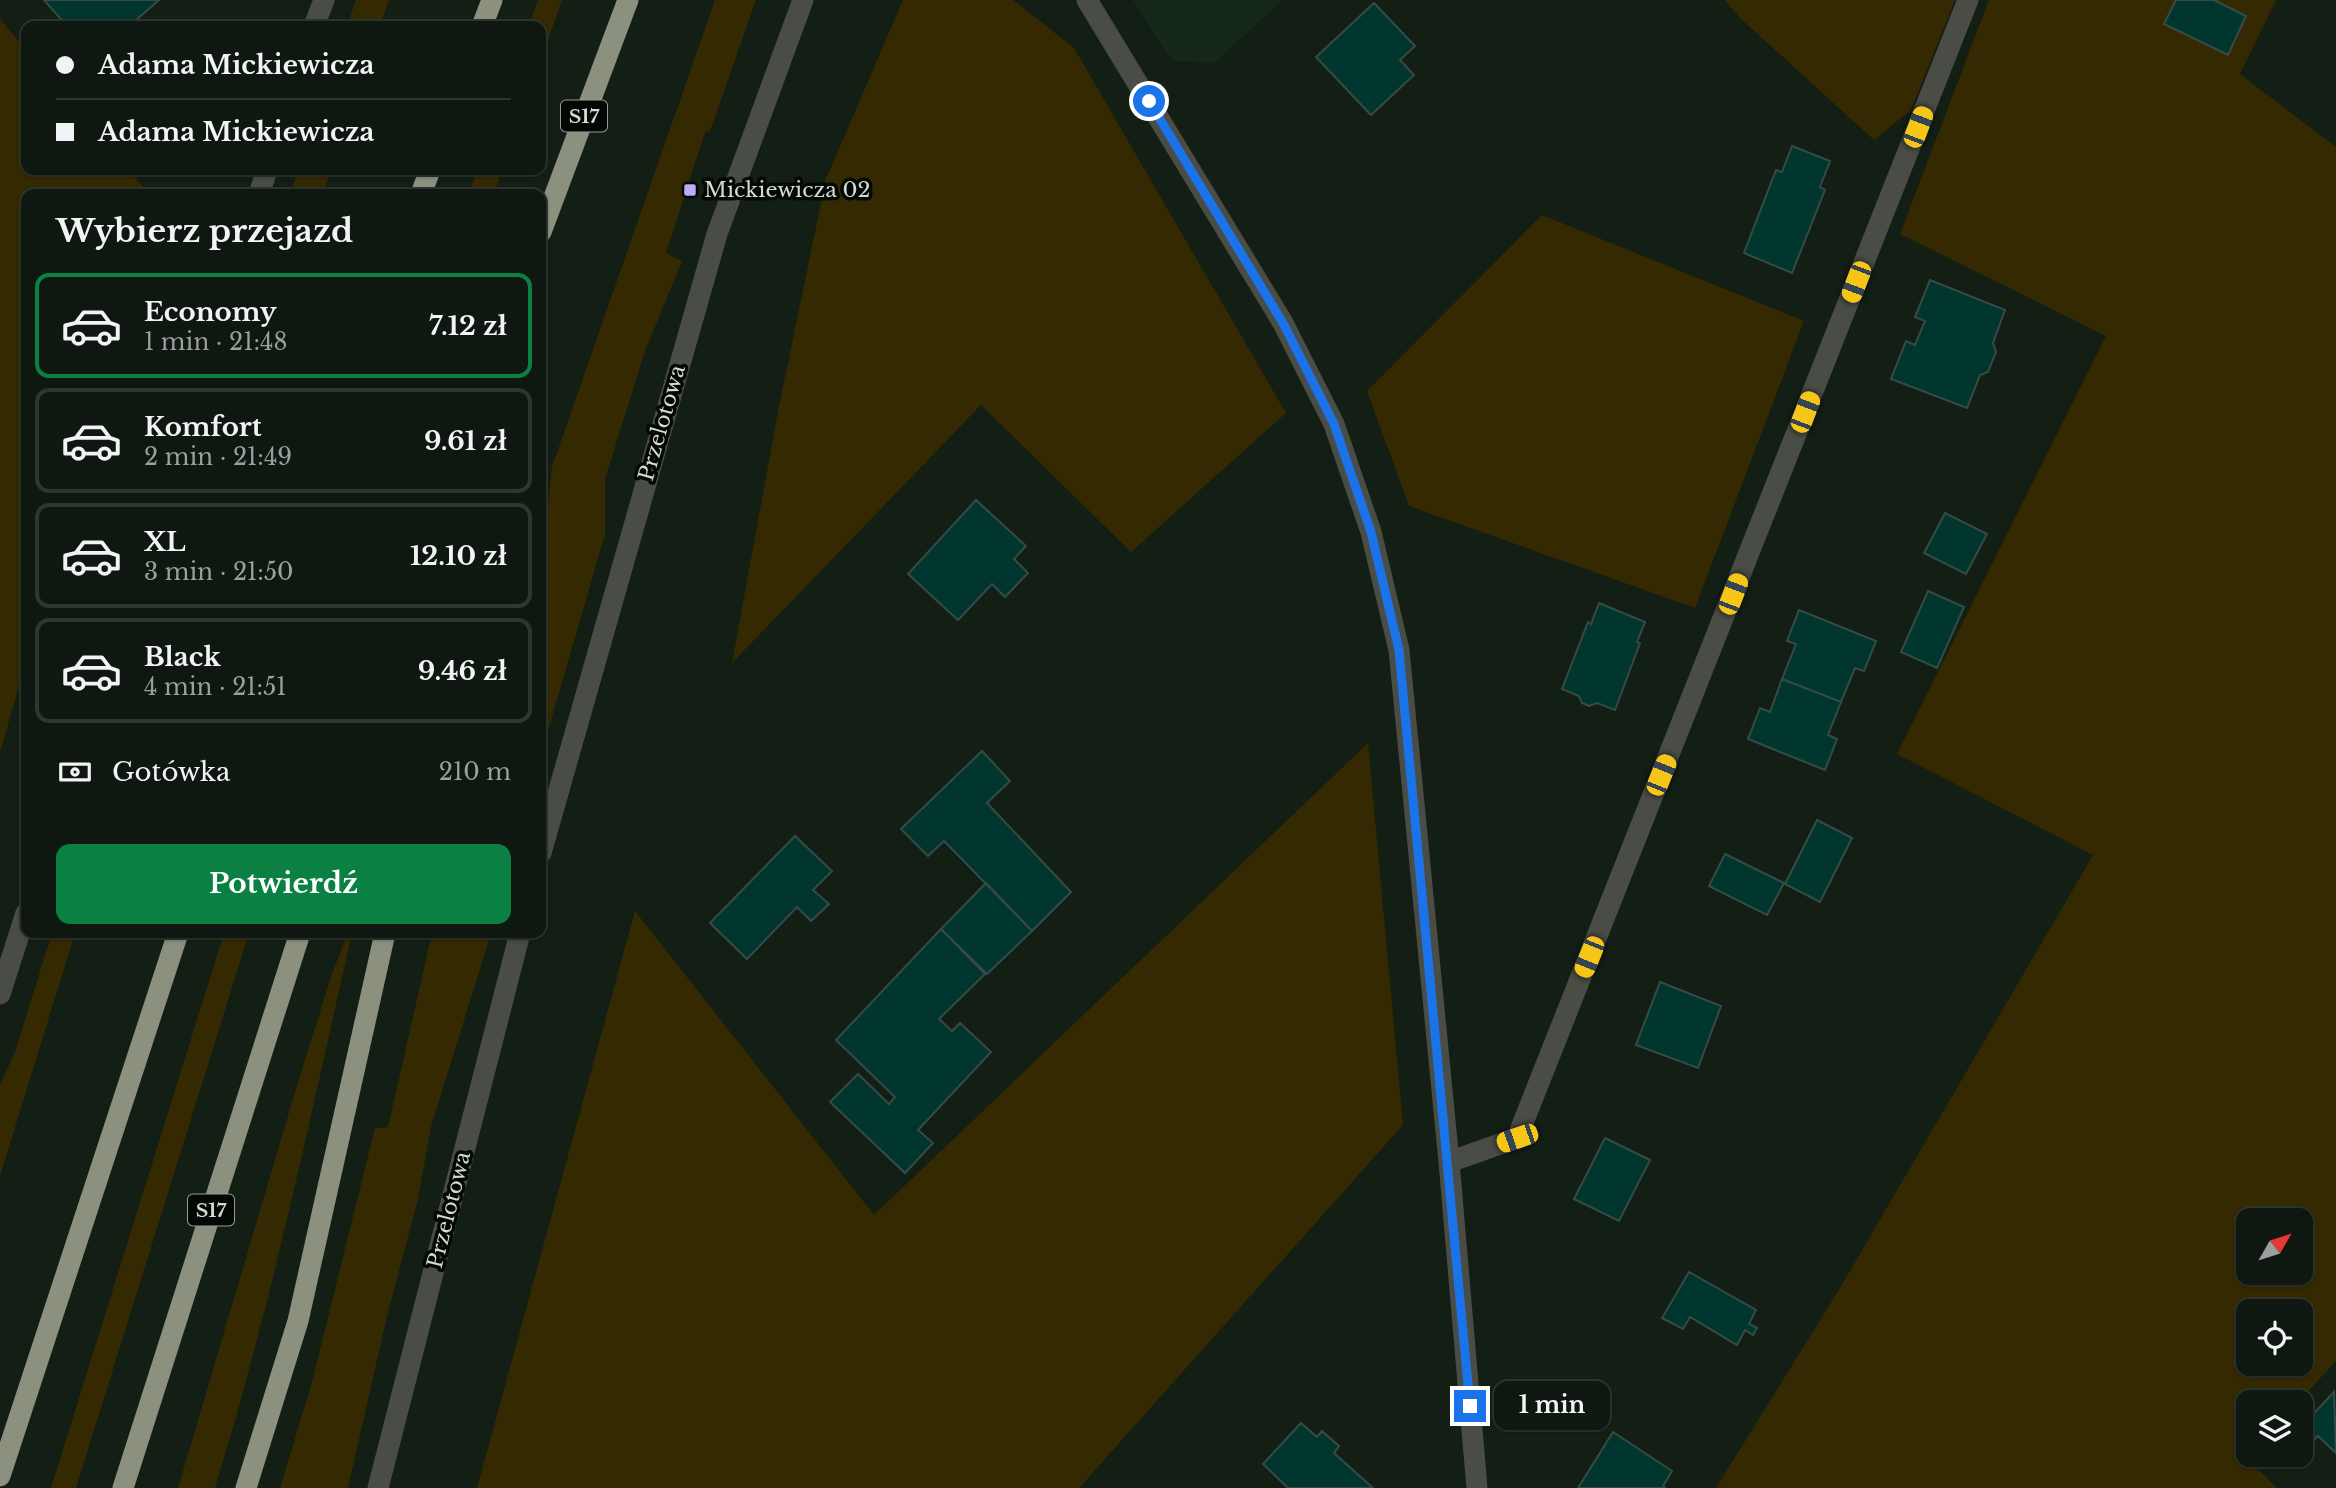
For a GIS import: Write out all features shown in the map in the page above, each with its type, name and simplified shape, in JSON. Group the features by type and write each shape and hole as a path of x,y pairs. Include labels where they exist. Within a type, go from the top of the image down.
{"highway":[{"path":"484,21 492,0"},
{"name":"S17","path":"546,219 628,0"},
{"path":"0,1476 176,938"},
{"name":"S17","path":"123,1488 298,938"},
{"path":"246,1488 298,1321 384,938"},
{"path":"0,1431 36,1366"}],"street":[{"path":"316,21 324,0"},
{"name":"Przelotowa","path":"546,835 717,234 803,0"},
{"path":"1087,0 1283,323 1334,424 1371,532 1399,650 1449,1161 1476,1488"},
{"path":"1449,1161 1517,1138 1968,0"},
{"path":"0,994 21,929"},
{"name":"Przelotowa","path":"378,1488 519,938"}],"shaded area":[{"path":"356,0 389,0 382,21 349,21"},
{"path":"538,0 562,0 546,46 546,21 530,21"},
{"path":"715,0 756,0 710,131 705,132 666,253 682,261 645,351 605,479 605,534 546,738 546,523 552,467"},
{"path":"903,0 1013,0 1074,48 1286,413 1131,552 981,405 732,663 779,406 826,179"},
{"path":"1133,0 1283,0 1214,63 1172,61"},
{"path":"1725,0 1955,0 1911,110 1874,140 1740,18"},
{"path":"1989,0 2276,0 2240,74 2336,147 2336,1361 2309,1390 2236,1390 2236,1467 2255,1467 2277,1488 1716,1488 1840,1288 2093,855 1897,754 2106,336 1900,234"},
{"path":"0,19 21,44 21,175 132,175 145,189 21,189 21,679 0,752"},
{"path":"296,175 329,175 325,189 292,189"},
{"path":"476,175 500,175 496,189 471,189"},
{"path":"1542,215 1804,321 1695,608 1409,506 1367,391"},
{"path":"1368,743 1403,1125 1079,1488 477,1488 635,911 874,1215"},
{"path":"50,938 73,938 0,1176 0,1085 15,1052"},
{"path":"222,938 247,938 76,1488 51,1488"},
{"path":"346,938 351,938 289,1212 254,1351 215,1488 178,1488 298,1082"},
{"path":"431,938 489,938 431,1127 418,1199 387,1316 348,1488 280,1488 312,1382 375,1128 388,1127"}],"building":[{"path":"44,0 159,0 135,21 63,21"},
{"path":"2176,0 2214,0 2246,16 2228,55 2164,24"},
{"path":"1374,3 1415,46 1400,60 1414,75 1371,115 1316,57"},
{"path":"1792,146 1830,161 1820,187 1825,190 1792,273 1744,253 1776,170 1782,172"},
{"path":"1930,280 2005,310 1993,343 1996,352 1988,372 1980,375 1967,408 1891,379 1906,341 1915,345 1925,321 1915,317"},
{"path":"976,500 1026,546 1014,559 1028,573 1005,597 992,584 958,620 908,574"},
{"path":"1945,513 1987,534 1966,574 1924,553"},
{"path":"1928,591 1964,607 1937,668 1901,652"},
{"path":"1599,603 1645,622 1615,710 1597,703 1589,706 1582,703 1579,696 1562,689 1588,622 1591,624"},
{"path":"1799,610 1876,641 1864,671 1855,668 1841,702 1782,679 1796,644 1787,641"},
{"path":"1782,679 1841,702 1828,735 1837,739 1825,770 1748,739 1760,708 1770,712"},
{"path":"982,751 1010,781 987,803 1071,892 1032,931 944,841 928,856 901,829"},
{"path":"1817,820 1852,838 1820,902 1785,884"},
{"path":"795,836 832,871 813,890 829,904 811,921 797,907 747,959 710,923"},
{"path":"1725,854 1784,883 1767,915 1709,886"},
{"path":"986,883 1032,931 987,974 941,929"},
{"path":"941,929 985,974 939,1019 952,1031 960,1023 991,1052 918,1130 933,1143 905,1173 830,1102 858,1074 889,1104 895,1097 836,1040"},
{"path":"1660,982 1721,1006 1698,1068 1636,1045"},
{"path":"1605,1138 1650,1160 1619,1221 1574,1199"},
{"path":"1689,1272 1756,1310 1749,1324 1757,1328 1753,1335 1745,1330 1737,1345 1690,1317 1683,1329 1662,1318"},
{"path":"2334,1392 2336,1453 2318,1436 2313,1441 2313,1414"},
{"path":"1301,1423 1317,1437 1322,1431 1339,1446 1334,1453 1373,1488 1288,1488 1263,1464"},
{"path":"1613,1432 1672,1471 1663,1486 1665,1488 1578,1488"}],"place":[{"name":"Mickiewicza 02","path":"690,190"}],"route":[{"path":"1149,101 1283,323 1334,424 1371,532 1399,650 1470,1406"}]}
